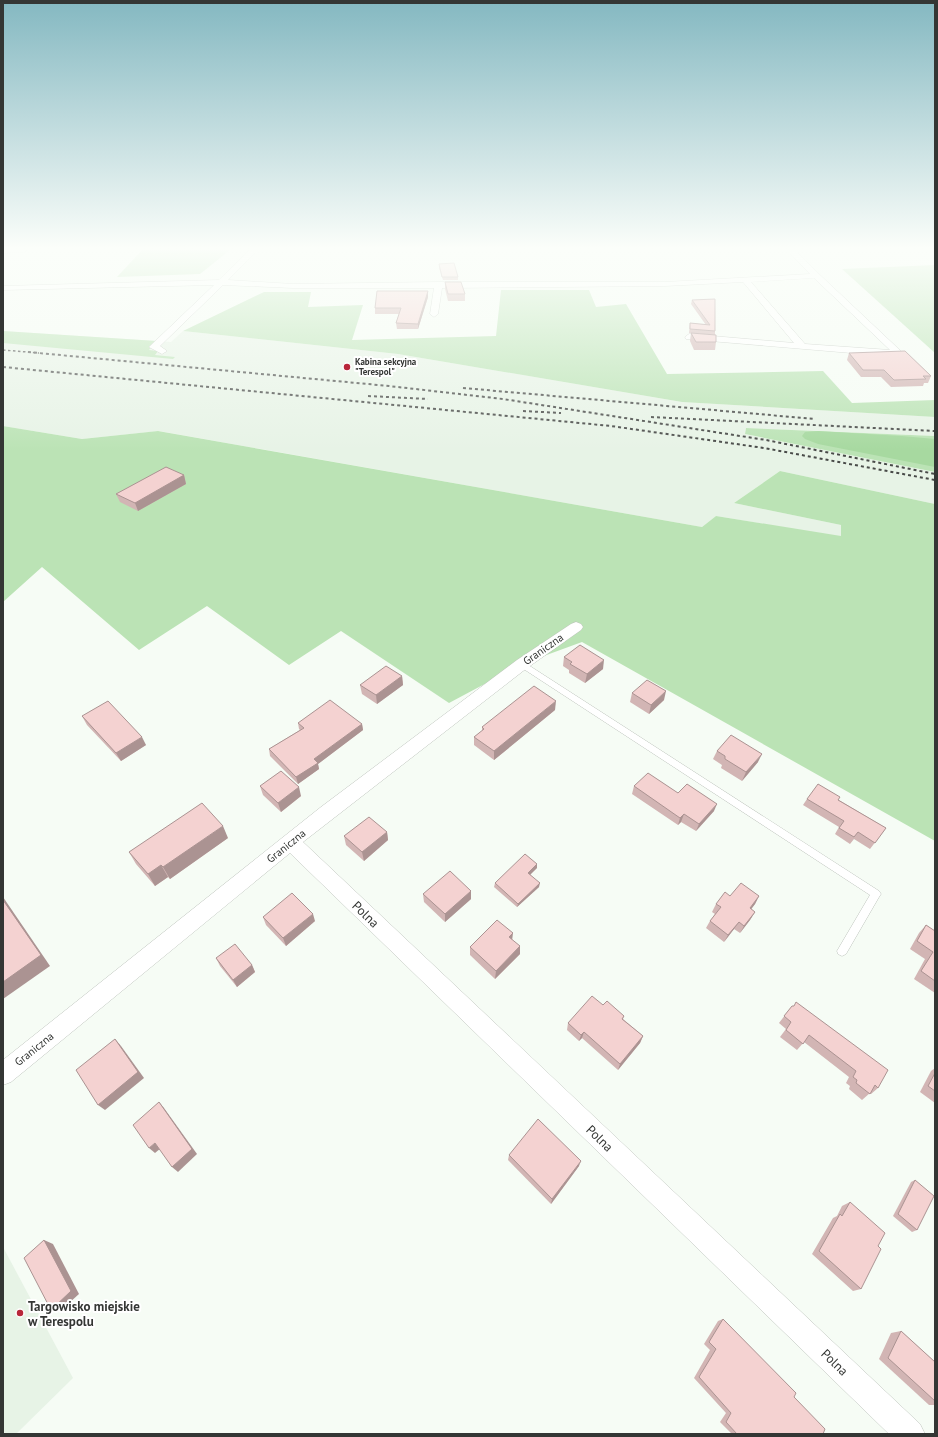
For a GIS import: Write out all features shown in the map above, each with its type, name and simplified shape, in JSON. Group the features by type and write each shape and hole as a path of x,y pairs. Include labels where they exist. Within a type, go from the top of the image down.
{"street":[{"path":"162,351 154,347 184,317"},
{"path":"777,317 802,346"},
{"path":"689,337 899,354 860,317"},
{"name":"Graniczna","path":"3,1074 291,842 522,664 576,627"},
{"name":"Polna","path":"291,842 910,1434"}],"lane":[{"path":"522,664 876,894 842,951"}],"shaded area":[{"path":"3,331 171,342 183,331 398,354 682,402 935,417 935,436 746,428 745,434 935,472 935,504 780,471 734,503 841,525 841,537 716,516 702,527 159,431 82,439 3,426"},
{"name":"Targowisko miejskie w Terespolu","path":"3,1247 73,1378 16,1434 3,1434"}],"green space":[{"path":"212,317 359,317 352,340 496,336 498,317 634,317 667,374 823,371 852,403 935,400 935,417 682,402 398,354 183,331"},
{"path":"895,317 935,317 935,353"},
{"path":"3,331 157,341 149,350 158,351 155,355 175,357 173,359 3,343"},
{"path":"3,426 82,439 158,431 702,527 716,516 841,536 841,525 734,503 780,471 935,504 935,841 582,642 522,664 449,703 341,631 289,665 207,606 139,650 42,567 3,602"},
{"path":"746,428 935,436 935,472 745,434"},
{"path":"818,431 935,439 935,467 818,444 805,439 802,436 805,432"}],"building":[{"path":"398,317 420,317 418,324 396,323"},
{"path":"704,317 715,317 715,331 690,329 690,323 710,325"},
{"path":"691,333 716,335 716,342 696,342"},
{"path":"905,351 931,376 923,376 926,379 894,380 884,370 863,370 849,353"},
{"path":"166,467 184,475 135,503 116,494"},
{"path":"580,645 604,660 587,674 570,664 572,662 564,657"},
{"path":"386,666 402,676 376,695 360,685"},
{"path":"647,680 666,691 651,705 632,693"},
{"path":"534,686 556,701 494,751 474,737 484,729 482,727"},
{"path":"330,700 362,724 314,759 318,763 296,777 269,749 304,728 298,723"},
{"path":"108,701 142,737 116,753 82,716"},
{"path":"731,735 762,754 746,772 725,759 725,756 717,751"},
{"path":"281,771 299,787 278,803 260,786"},
{"path":"648,773 678,793 687,784 717,804 699,824 684,814 680,818 634,786"},
{"path":"818,784 840,797 838,800 886,828 875,843 858,832 854,837 839,828 844,821 807,799"},
{"path":"202,803 223,826 163,867 161,865 148,874 129,852"},
{"path":"369,817 387,832 362,852 344,836"},
{"path":"525,854 537,864 528,873 540,883 518,904 495,883"},
{"path":"450,871 471,891 445,914 423,894"},
{"path":"741,883 759,896 750,908 755,912 744,926 739,922 728,935 710,921 721,907 716,904 725,892 730,896"},
{"path":"292,893 313,914 283,938 263,917"},
{"path":"3,900 41,955 3,982"},
{"path":"497,920 513,933 509,937 520,946 496,971 470,947"},
{"path":"926,925 935,931 935,981 921,971 933,952 917,941"},
{"path":"235,944 252,965 233,980 216,958"},
{"path":"592,996 603,1005 607,1001 624,1016 622,1019 643,1036 620,1064 584,1032 581,1035 568,1023"},
{"path":"796,1002 888,1070 878,1088 875,1085 870,1094 856,1083 857,1080 853,1077 856,1071 809,1035 803,1044 786,1030 791,1022 784,1016"},
{"path":"115,1039 138,1072 98,1105 76,1070"},
{"path":"935,1073 935,1091 928,1086"},
{"path":"159,1102 192,1149 172,1167 155,1143 149,1148 133,1125"},
{"path":"538,1119 581,1161 552,1199 509,1155"},
{"path":"915,1180 934,1196 917,1230 898,1214"},
{"path":"850,1202 885,1233 878,1246 881,1249 861,1289 819,1251 840,1214 842,1216"},
{"path":"44,1240 71,1291 51,1310 24,1258"},
{"path":"723,1319 796,1393 794,1397 825,1429 823,1434 737,1434 726,1422 731,1413 699,1377 716,1349 709,1342"},
{"path":"901,1331 935,1362 935,1401 888,1358"}],"railway":[{"path":"3,350 36,353"},
{"path":"28,352 36,353"},
{"path":"36,353 389,386 503,399 766,440 935,474"},
{"path":"3,367 611,426 764,448 935,480"},
{"path":"463,388 815,419"},
{"path":"368,396 428,399"},
{"path":"523,411 561,413"},
{"path":"651,417 935,431"}],"place":[{"name":"Kabina sekcyjna \"Terespol\"","path":"347,367"},
{"name":"Targowisko miejskie w Terespolu","path":"20,1313"}]}
